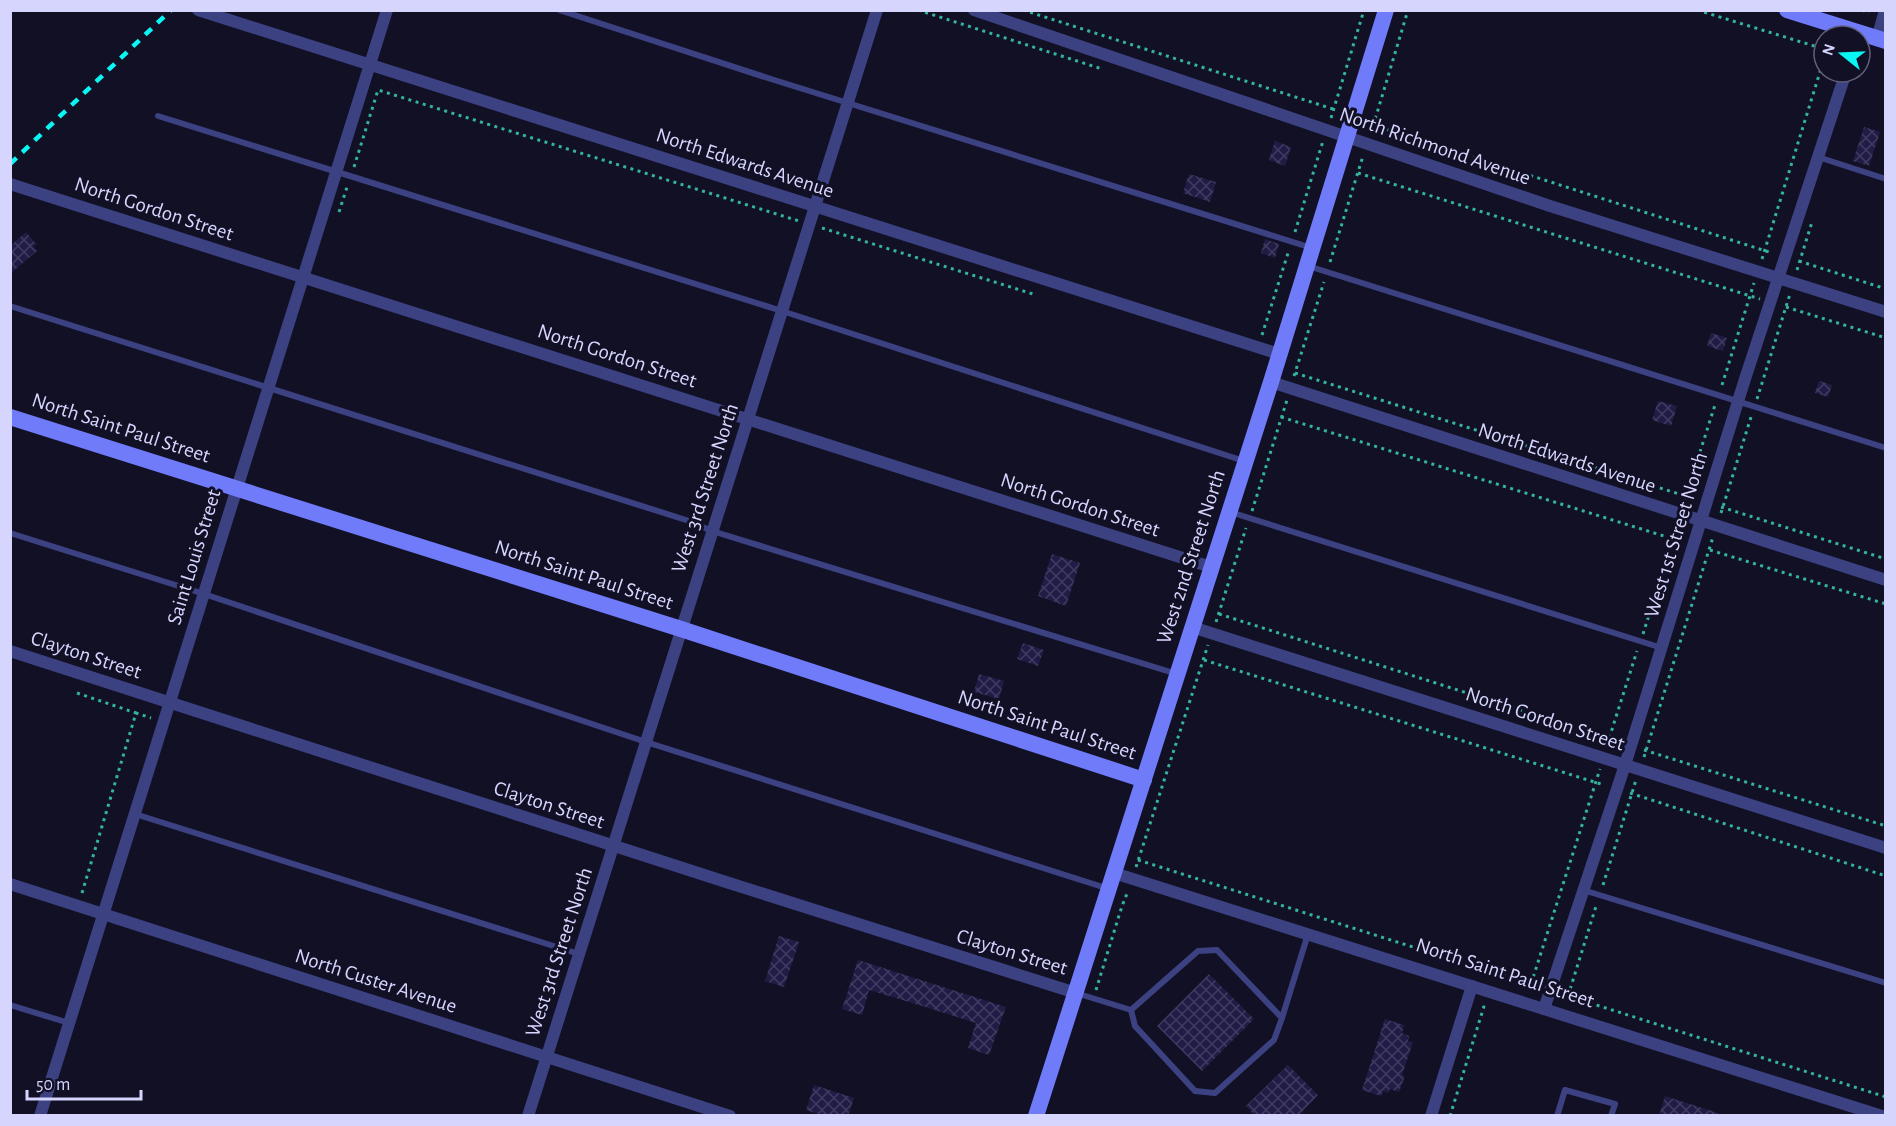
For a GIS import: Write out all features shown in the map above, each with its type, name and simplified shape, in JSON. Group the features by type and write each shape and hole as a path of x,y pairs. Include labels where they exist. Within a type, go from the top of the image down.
{"street":[{"name":"North Edwards Avenue","path":"198,10 1280,354"},
{"name":"Saint Louis Street","path":"40,1116 387,10"},
{"name":"West 3rd Street North","path":"528,1116 877,10"},
{"name":"North Richmond Avenue","path":"974,10 1550,206 1886,312"},
{"path":"1787,10 1828,24"},
{"path":"1881,40 1885,10"},
{"name":"West 2nd Street North","path":"1036,1116 1280,354 1347,136 1382,12"},
{"name":"West 1st Street North","path":"1544,1009 1625,765 1738,401 1842,84"},
{"name":"North Gordon Street","path":"10,184 1211,567"},
{"name":"North Edwards Avenue","path":"1271,382 1886,580"},
{"name":"North Saint Paul Street","path":"10,417 681,629 1144,780"},
{"name":"North Gordon Street","path":"1192,627 1886,848"},
{"name":"Clayton Street","path":"10,651 1076,993"},
{"name":"North Saint Paul Street","path":"1111,880 1132,878 1882,1116"},
{"name":"North Custer Avenue","path":"10,884 730,1116"},
{"path":"1431,1116 1472,986"}],"lane":[{"path":"559,10 1312,248"},
{"path":"158,116 782,311 1245,461"},
{"path":"1818,157 1886,179"},
{"path":"1307,266 1886,448"},
{"path":"10,306 686,520 712,531 1177,675"},
{"path":"1229,512 1662,648"},
{"path":"10,533 204,594 646,742 1111,880"},
{"path":"134,814 579,954"},
{"path":"1583,890 1886,983"},
{"path":"1131,1010 1135,1026 1195,1091 1215,1094 1274,1040 1308,934"},
{"path":"1131,1010 1198,951 1217,950 1282,1017"},
{"path":"1076,993 1131,1010"},
{"path":"10,1005 69,1023"},
{"path":"1557,1116 1565,1090 1615,1104 1611,1116"}],"path":[{"path":"1023,10 1333,109"},
{"path":"1263,335 1364,10"},
{"path":"1093,998 1219,614 1408,10"},
{"path":"1698,10 1812,46"},
{"path":"1862,10 1869,13"},
{"path":"338,217 378,90 1036,295"},
{"path":"1373,125 1886,289"},
{"path":"1358,173 1886,338"},
{"path":"1295,373 1886,559"},
{"path":"1281,417 1886,604"},
{"path":"1219,614 1886,826"},
{"path":"1204,660 1886,876"},
{"path":"76,693 163,722"},
{"path":"82,895 136,714"},
{"path":"1495,973 1886,1097"}],"building":[{"path":"1864,127 1880,132 1869,166 1853,161"},
{"path":"1275,141 1291,147 1285,166 1269,160"},
{"path":"1189,174 1216,182 1210,202 1183,193"},
{"path":"26,232 37,245 33,246 37,251 10,274 10,246"},
{"path":"1265,239 1279,244 1275,258 1261,253"},
{"path":"1711,333 1727,338 1723,351 1707,346"},
{"path":"1819,381 1832,385 1828,397 1815,393"},
{"path":"1658,401 1677,406 1671,426 1652,420"},
{"path":"1052,554 1080,563 1066,606 1038,596"},
{"path":"1023,643 1044,650 1038,666 1017,659"},
{"path":"979,674 1004,681 999,699 974,692"},
{"path":"779,936 799,942 784,987 765,981"},
{"path":"858,960 1006,1007 989,1055 968,1048 976,1023 919,1005 869,990 862,1015 842,1009"},
{"path":"1209,974 1254,1019 1202,1071 1157,1026"},
{"path":"1385,1019 1404,1025 1402,1033 1409,1036 1408,1041 1413,1042 1399,1092 1390,1089 1388,1093 1383,1091 1381,1096 1362,1090"},
{"path":"1288,1065 1318,1095 1298,1116 1255,1116 1246,1106"},
{"path":"814,1085 854,1098 848,1116 825,1116 806,1110"},
{"path":"1665,1096 1718,1113 1717,1116 1659,1116"}],"railway":[{"path":"10,164 171,10"}]}
